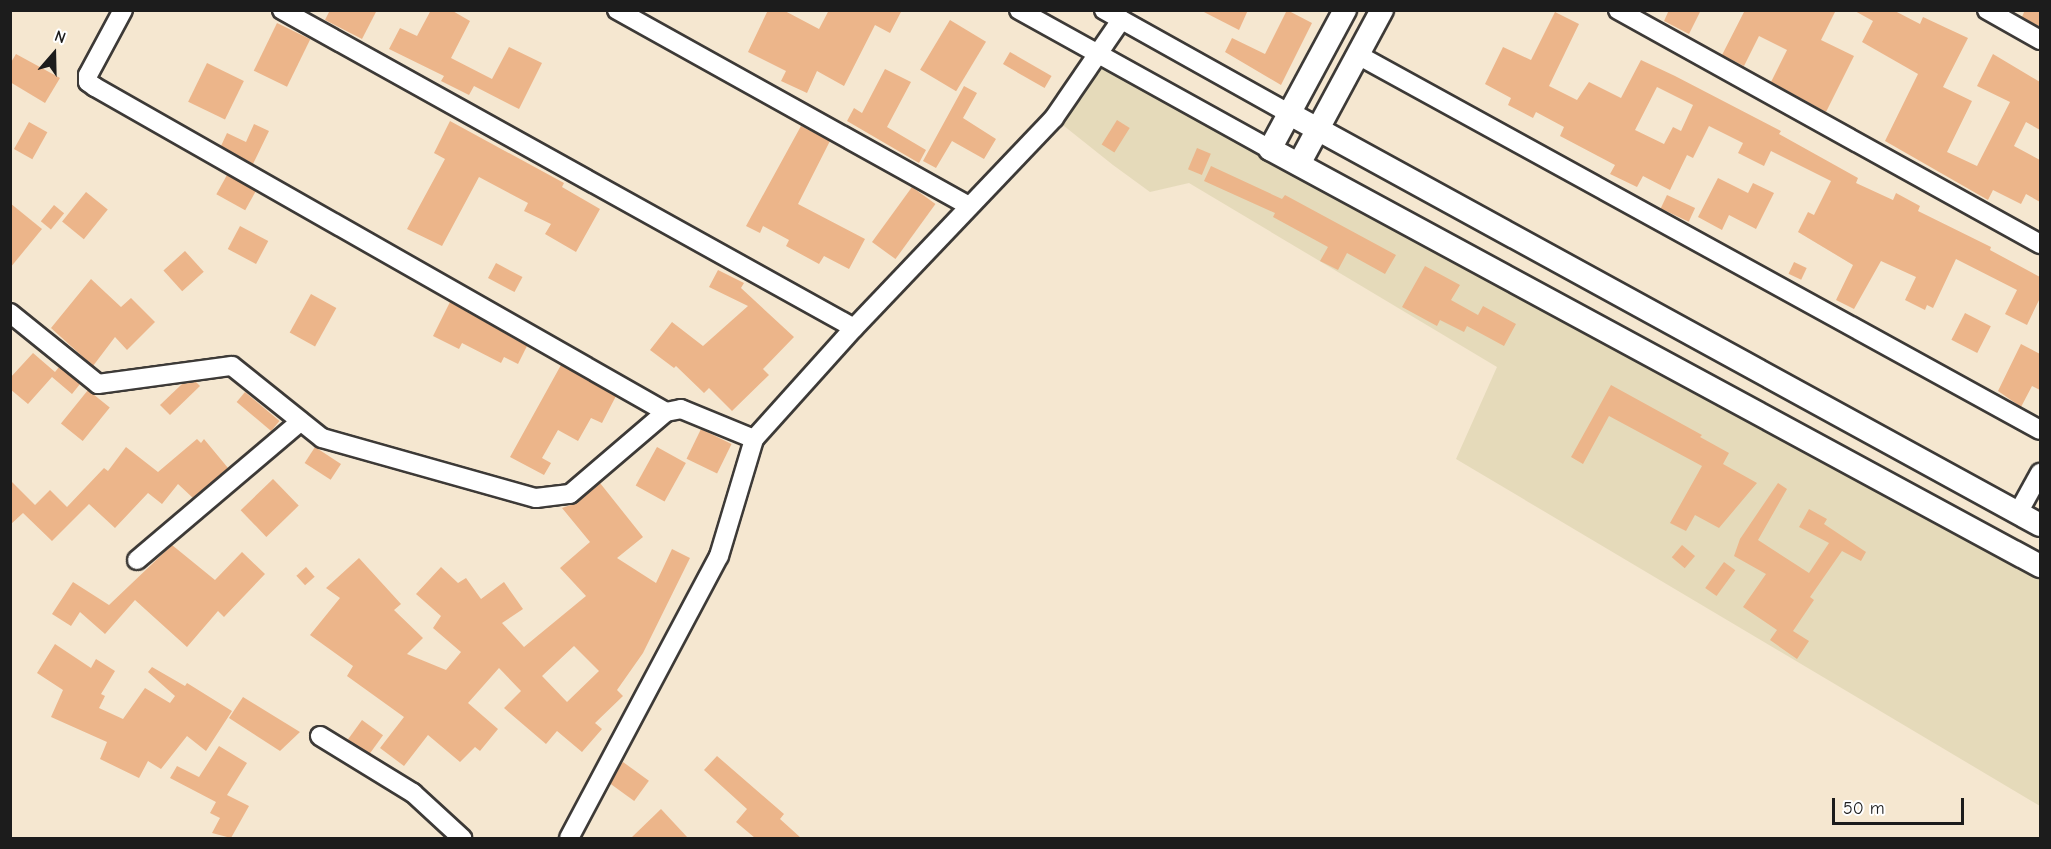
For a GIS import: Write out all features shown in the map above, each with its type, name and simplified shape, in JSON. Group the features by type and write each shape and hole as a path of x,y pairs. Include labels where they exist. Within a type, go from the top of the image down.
{"street":[{"path":"123,10 88,75 88,82 666,412"},
{"path":"282,10 854,328"},
{"path":"617,10 969,206"},
{"path":"1019,10 1270,149 2040,566"},
{"path":"1104,10 2040,525"},
{"path":"1270,149 1345,10"},
{"path":"1299,164 1382,10"},
{"path":"1618,10 2040,244"},
{"path":"1987,10 2040,40"},
{"path":"569,838 719,556 754,439 854,328 1054,118 1100,55 1121,20"},
{"path":"1358,55 2040,430"},
{"path":"10,313 98,384 113,385 232,366 322,438 537,498 570,494 666,412 681,409 754,439"},
{"path":"137,560 300,422"},
{"path":"2018,513 2040,473"},
{"path":"320,736 413,793 462,838"}],"shaded area":[{"path":"1100,55 2040,566 2040,806 1456,459 1497,367 1189,183 1150,192 1113,165 1054,118"}],"building":[{"path":"330,10 377,10 362,39 325,20"},
{"path":"431,10 451,10 470,21 451,58 492,79 509,47 542,63 519,109 474,86 469,95 441,81 444,76 389,49 400,28 417,36"},
{"path":"768,10 783,10 819,29 829,10 902,10 890,33 875,25 844,86 817,71 807,93 781,81 786,71 748,52"},
{"path":"1200,10 1248,10 1239,30"},
{"path":"1287,10 1312,23 1281,85 1225,52 1232,38 1265,54"},
{"path":"1669,10 1701,10 1689,34 1664,21"},
{"path":"1745,10 1836,10 1821,40 1854,56 1826,112 1771,82 1787,50 1759,36 1744,66 1722,55"},
{"path":"1853,10 1893,10 1920,24 1923,17 1968,38 1943,87 1972,101 1947,152 1977,166 2010,102 1977,86 1993,54 2040,82 2040,130 2026,122 2014,146 2040,160 2040,202 2026,194 2021,204 1993,190 1988,200 1885,141 1918,74 1862,42 1873,21"},
{"path":"2025,10 2040,10 2040,27 2022,17"},
{"path":"1555,12 1579,24 1549,86 1577,100 1589,82 1621,98 1641,60 1781,131 1779,134 1858,178 1856,183 1893,200 1896,193 1920,206 1918,211 1991,247 1990,250 2040,277 2040,298 2027,325 2005,314 2017,290 1956,259 1933,308 1927,305 1925,310 1905,300 1916,277 1881,261 1854,309 1836,300 1853,265 1798,232 1808,212 1814,215 1831,181 1771,151 1764,166 1738,153 1743,143 1709,126 1693,158 1687,155 1670,190 1643,176 1637,187 1610,174 1615,165 1560,136 1564,127 1536,112 1533,118 1508,105 1511,98 1485,84 1503,47 1531,60","holes":["1657,87 1693,105 1681,131 1673,127 1664,144 1635,130"]},
{"path":"950,20 986,42 956,91 920,70"},
{"path":"277,23 310,39 287,87 254,71"},
{"path":"1010,52 1052,76 1045,88 1003,64"},
{"path":"16,54 60,78 45,103 10,82 10,64"},
{"path":"207,63 244,81 225,120 188,102"},
{"path":"885,69 911,82 887,127 926,150 919,163 847,121 854,108 862,113"},
{"path":"964,86 977,93 963,118 996,139 984,159 952,141 936,168 923,161"},
{"path":"1117,120 1130,128 1114,153 1102,145"},
{"path":"450,121 564,183 562,187 600,209 576,252 545,234 551,224 524,211 528,203 479,177 442,246 407,229 445,159 434,153"},
{"path":"29,122 47,132 32,159 14,149"},
{"path":"254,124 269,131 253,164 221,146 227,133 246,142"},
{"path":"801,126 830,141 798,204 865,239 849,269 824,256 819,264 786,246 789,240 763,226 760,233 746,226"},
{"path":"1197,148 1211,154 1202,175 1188,169"},
{"path":"1211,166 1282,199 1285,195 1396,255 1385,274 1347,253 1338,270 1320,261 1328,247 1273,217 1275,213 1204,181"},
{"path":"227,175 256,191 245,210 216,194"},
{"path":"1718,178 1748,193 1753,183 1774,193 1756,229 1729,215 1722,230 1698,217"},
{"path":"912,187 935,204 895,259 872,242"},
{"path":"86,192 108,210 84,239 62,222"},
{"path":"1667,195 1695,208 1689,222 1661,209"},
{"path":"10,203 42,229 10,268"},
{"path":"54,205 64,213 51,230 41,221"},
{"path":"240,226 268,241 256,264 228,249"},
{"path":"185,251 204,272 182,291 163,270"},
{"path":"1794,262 1807,268 1801,280 1789,274"},
{"path":"496,263 522,277 515,292 488,278"},
{"path":"1425,266 1460,285 1451,300 1478,315 1483,306 1516,324 1504,346 1467,326 1464,332 1440,320 1437,326 1402,307"},
{"path":"718,270 744,283 741,288 794,337 763,369 769,375 732,411 709,388 704,393 676,366 674,368 650,350 672,322 703,346 748,306 709,287"},
{"path":"91,279 121,307 131,298 155,322 127,350 115,337 93,366 51,328"},
{"path":"311,294 336,308 315,347 290,332"},
{"path":"450,302 527,346 518,364 504,357 501,363 462,343 459,349 433,336"},
{"path":"1965,313 1991,326 1977,353 1951,340"},
{"path":"2021,344 2040,354 2040,390 2032,386 2021,407 1998,391"},
{"path":"33,353 55,372 59,367 80,384 72,394 52,377 28,404 10,389 10,378"},
{"path":"561,365 616,396 602,423 591,418 578,441 558,430 542,458 551,463 544,475 510,457"},
{"path":"196,382 200,386 170,415 160,405 182,384"},
{"path":"1611,385 1702,435 1700,437 1729,453 1723,464 1757,483 1719,528 1695,515 1686,531 1670,523 1702,466 1609,416 1583,464 1571,457"},
{"path":"88,390 110,408 83,441 61,423"},
{"path":"245,392 279,421 271,431 237,402"},
{"path":"701,429 732,444 717,474 687,459"},
{"path":"197,439 201,443 204,439 228,468 193,498 178,484 162,504 148,493 115,528 89,504 52,541 23,513 10,525 10,480 35,505 50,490 67,507 104,468 108,471 126,447 158,472"},
{"path":"315,447 341,464 331,480 305,463"},
{"path":"657,447 686,463 665,501 636,485"},
{"path":"273,479 299,506 266,537 241,510"},
{"path":"600,483 643,537 617,558 656,583 672,549 690,558 643,653 617,690 623,696 595,723 602,729 582,752 557,731 546,744 504,708 521,691 499,668 468,703 498,729 480,751 475,747 460,762 428,735 404,766 380,748 404,717 347,676 353,666 310,635 340,598 326,588 359,558 401,604 394,610 423,638 407,654 446,670 461,652 433,628 441,616 416,594 441,567 458,583 466,578 481,599 504,582 523,609 502,623 524,647 586,596 560,568 590,542 562,508 577,503","holes":["574,646 599,671 567,702 542,676"]},
{"path":"1778,483 1787,489 1758,540 1809,573 1829,543 1799,527 1809,509 1827,519 1824,524 1866,552 1861,561 1842,551 1810,597 1814,600 1793,631 1809,641 1797,659 1770,640 1777,630 1743,607 1766,574 1734,556 1740,539"},
{"path":"172,545 215,580 242,552 265,574 224,617 218,611 187,647 135,600 105,634 80,612 71,626 52,614 73,582 109,605"},
{"path":"1682,545 1695,556 1685,568 1672,557"},
{"path":"1724,562 1735,570 1717,596 1705,588"},
{"path":"306,567 315,577 305,585 296,576"},
{"path":"55,644 91,668 96,659 115,671 101,694 105,696 99,708 123,719 145,688 170,703 175,696 148,672 152,667 185,686 187,683 232,711 206,751 187,736 161,769 148,761 139,778 100,759 107,742 51,717 63,690 37,673"},
{"path":"243,697 300,732 280,751 229,718"},
{"path":"362,720 383,735 369,755 348,739"},
{"path":"219,746 247,763 227,795 249,806 231,838 212,833 220,818 210,813 216,802 170,778 177,766 199,777"},
{"path":"717,756 784,814 780,819 801,838 755,838 736,822 747,809 704,770"},
{"path":"623,762 649,781 634,801 608,782"},
{"path":"661,809 688,838 631,838"}]}
